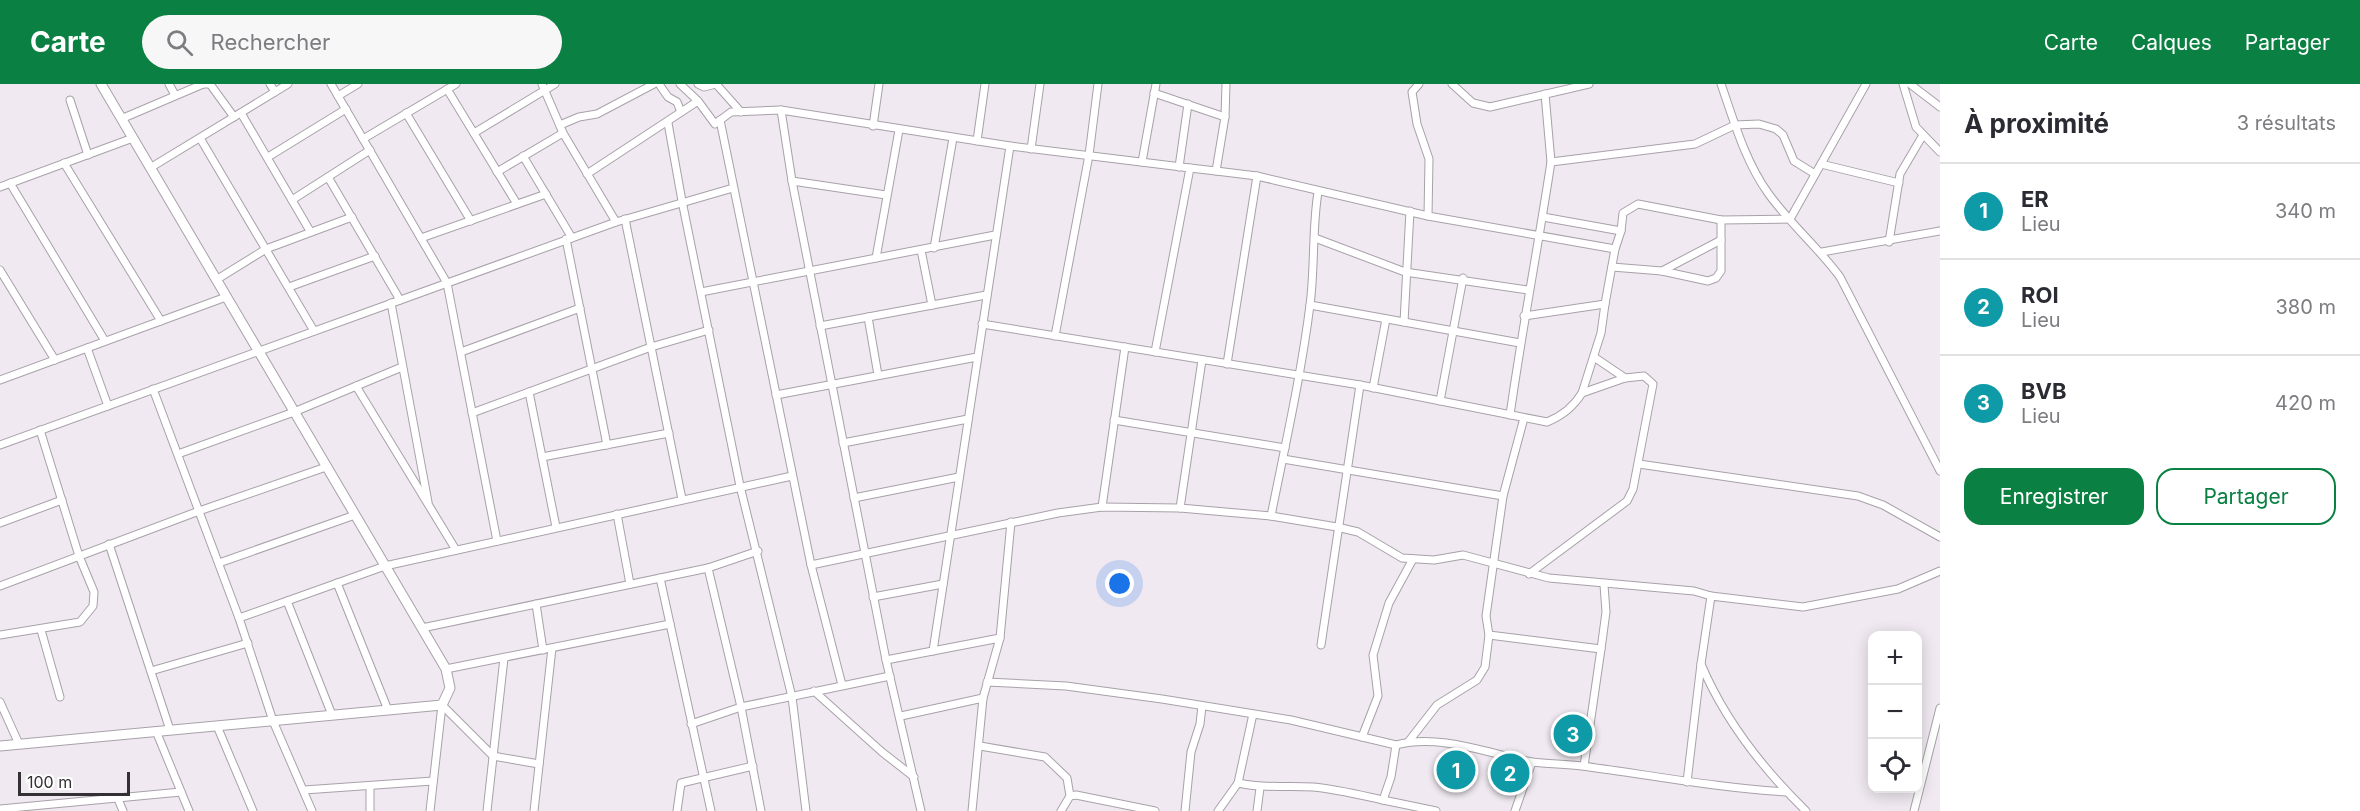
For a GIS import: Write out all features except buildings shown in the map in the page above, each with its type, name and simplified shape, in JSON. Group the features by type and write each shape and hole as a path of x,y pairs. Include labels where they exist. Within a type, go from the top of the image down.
{"street":[{"path":"101,84 446,669 450,688 442,705 430,811"},
{"path":"169,84 175,95"},
{"path":"121,119 204,84 210,84 215,89 234,117"},
{"path":"270,84 275,92"},
{"path":"150,168 288,84"},
{"path":"331,84 447,283 497,540"},
{"path":"338,96 358,84"},
{"path":"363,139 456,84"},
{"path":"474,133 544,87 555,84"},
{"path":"497,172 561,129 597,114 654,84"},
{"path":"659,84 668,97 678,104 681,112"},
{"path":"680,84 698,101 715,124 731,112 781,110 1010,147 1257,176 1428,216 1615,249"},
{"path":"698,84 704,87 716,84 741,112"},
{"path":"873,126 879,84"},
{"path":"977,141 985,84"},
{"path":"1031,149 1040,84"},
{"path":"1055,336 1089,155 1098,84"},
{"path":"1142,162 1156,84"},
{"path":"1216,171 1225,117 1226,84"},
{"path":"1419,84 1412,92 1417,124 1429,159 1428,216"},
{"path":"1452,84 1473,103 1490,107 1589,84"},
{"path":"1721,84 1735,125 1758,177 1790,219 1822,252 1840,277 1940,471"},
{"path":"1790,219 1866,84"},
{"path":"1903,84 1916,127 1940,152"},
{"path":"1910,84 1940,107"},
{"path":"544,87 561,129 616,222"},
{"path":"447,89 517,204"},
{"path":"1154,93 1225,117"},
{"path":"1510,415 1528,290 1540,237 1551,162 1545,94"},
{"path":"70,100 88,154"},
{"path":"587,174 668,123 698,101"},
{"path":"1179,167 1188,104"},
{"path":"268,157 345,109"},
{"path":"781,110 792,181 873,597 921,811"},
{"path":"241,113 310,231"},
{"path":"406,113 471,221"},
{"path":"720,120 811,565 842,684"},
{"path":"668,123 681,201 740,486 758,551 792,696 806,811"},
{"path":"1551,162 1695,144 1735,125 1759,124 1776,129 1784,135 1794,161 1815,174"},
{"path":"876,258 899,130"},
{"path":"1889,242 1901,171 1923,135"},
{"path":"0,187 133,138"},
{"path":"200,138 314,331"},
{"path":"934,248 953,138"},
{"path":"933,651 1010,147"},
{"path":"292,200 370,150"},
{"path":"523,156 569,238 580,308 607,445"},
{"path":"64,163 161,321"},
{"path":"1821,164 1899,183"},
{"path":"1155,352 1190,168"},
{"path":"1227,364 1257,176"},
{"path":"328,177 400,300"},
{"path":"792,181 886,195"},
{"path":"10,183 105,341"},
{"path":"0,434 2,445 569,238 681,201 733,188"},
{"path":"1271,516 1299,375 1310,304 1315,238 1312,225 1318,192"},
{"path":"421,238 546,194"},
{"path":"982,324 1360,385 1547,422 1558,417 1577,402 1582,393 1601,333 1623,213 1638,204 1721,220 1790,219"},
{"path":"1404,322 1410,211"},
{"path":"216,280 266,249 352,217"},
{"path":"1543,218 1621,231"},
{"path":"625,219 682,499"},
{"path":"1612,267 1662,271 1707,281 1716,279 1721,271 1721,220"},
{"path":"1822,252 1889,242 1940,231"},
{"path":"701,292 934,248 995,234"},
{"path":"1315,238 1405,272 1463,278 1528,290"},
{"path":"1662,271 1721,240"},
{"path":"921,250 932,305"},
{"path":"289,287 375,256"},
{"path":"0,270 55,360"},
{"path":"1440,401 1463,278"},
{"path":"820,326 986,295"},
{"path":"0,380 226,297"},
{"path":"391,303 428,502"},
{"path":"1310,304 1520,343"},
{"path":"1524,316 1605,304"},
{"path":"460,352 580,308"},
{"path":"868,317 878,375"},
{"path":"1374,388 1386,319"},
{"path":"472,413 651,347 709,330"},
{"path":"1102,507 1125,347"},
{"path":"87,348 108,406"},
{"path":"776,395 977,357"},
{"path":"1594,357 1625,378"},
{"path":"1180,508 1202,360"},
{"path":"178,454 294,412 402,367"},
{"path":"1529,574 1627,501 1632,494 1653,384 1644,376 1625,378 1582,393"},
{"path":"1321,645 1360,385"},
{"path":"356,386 456,550"},
{"path":"153,390 239,618 273,721 312,811"},
{"path":"529,392 556,527"},
{"path":"843,443 968,418"},
{"path":"1408,741 1437,705 1478,680 1485,667 1489,635 1486,616 1503,496 1524,418"},
{"path":"1114,420 1285,447"},
{"path":"0,635 81,622 93,606 94,592 79,556 40,430"},
{"path":"542,457 669,433"},
{"path":"1282,459 1503,496"},
{"path":"1639,464 1858,496 1883,504 1940,537"},
{"path":"0,586 199,511 326,467"},
{"path":"239,618 385,566 792,476"},
{"path":"854,498 959,477"},
{"path":"0,523 62,500"},
{"path":"811,565 1011,522 1102,507 1180,508 1271,516 1358,532 1402,558 1434,560 1462,555 1504,565 1529,574 1604,585 1694,591 1711,596 1803,607 1898,589 1940,571"},
{"path":"617,514 630,584"},
{"path":"219,563 355,515"},
{"path":"972,811 983,698 1000,638 1011,522"},
{"path":"110,544 170,730"},
{"path":"422,628 708,568 758,551"},
{"path":"1362,737 1378,696 1373,655 1389,603 1413,559"},
{"path":"708,568 741,707 760,811"},
{"path":"660,578 711,811"},
{"path":"337,583 388,710"},
{"path":"873,597 943,584"},
{"path":"1584,766 1606,612 1604,585"},
{"path":"1687,782 1711,596"},
{"path":"287,601 332,715"},
{"path":"536,604 543,650"},
{"path":"446,669 670,624"},
{"path":"41,630 60,697"},
{"path":"1489,635 1601,649"},
{"path":"886,660 1000,638"},
{"path":"151,671 248,643"},
{"path":"534,811 552,648"},
{"path":"487,811 504,658"},
{"path":"1701,664 1719,705 1738,733 1787,792 1806,811"},
{"path":"691,724 741,707 842,684 890,676"},
{"path":"987,682 1066,686 1253,714 1396,745 1408,741 1473,747 1532,762 1584,766 1687,782 1787,792"},
{"path":"814,691 882,752 914,777"},
{"path":"901,716 983,698"},
{"path":"0,702 19,744"},
{"path":"0,746 442,705"},
{"path":"442,705 493,756 539,764"},
{"path":"1185,811 1191,752 1200,724 1202,705"},
{"path":"1914,811 1940,708"},
{"path":"1218,811 1238,783 1253,714"},
{"path":"217,726 253,811"},
{"path":"156,732 189,811"},
{"path":"1383,800 1391,777 1396,745"},
{"path":"980,746 1045,757 1067,778 1070,796 1061,811"},
{"path":"1515,811 1532,762"},
{"path":"677,811 681,783 753,766"},
{"path":"304,790 433,781"},
{"path":"1238,783 1260,788 1283,785 1316,787 1383,800 1399,807 1436,811"},
{"path":"370,787 370,811"},
{"path":"1257,811 1260,788"},
{"path":"0,809 59,807 181,792"},
{"path":"1070,796 1077,795 1155,811"},
{"path":"118,799 123,811"}],"place":[{"name":"BVB","path":"1573,734"},
{"name":"ER","path":"1456,770"},
{"name":"ROI","path":"1510,773"}]}
